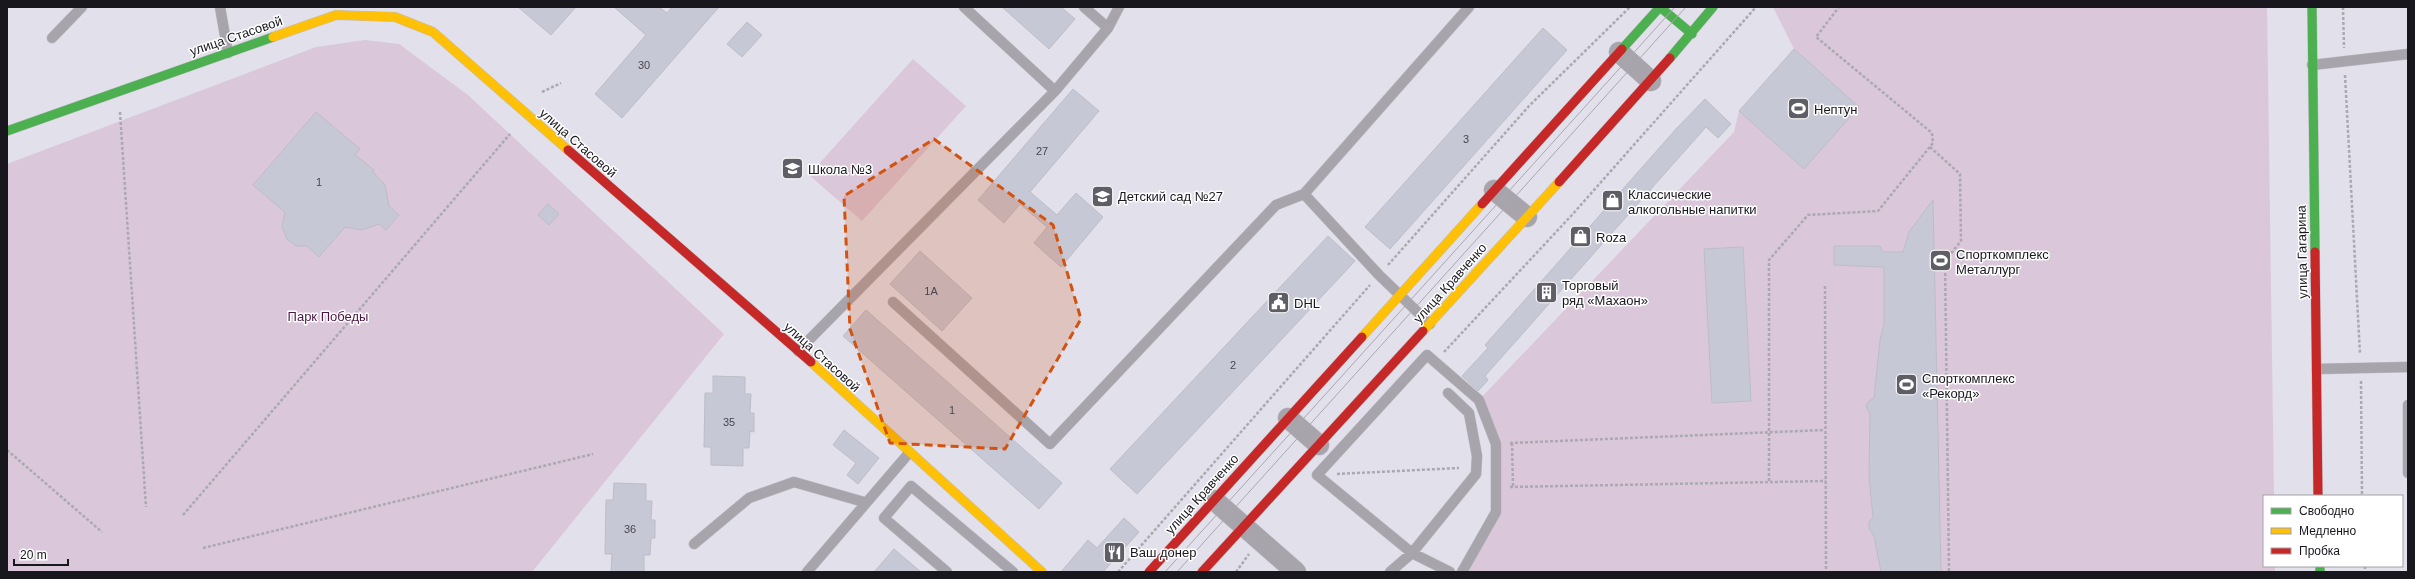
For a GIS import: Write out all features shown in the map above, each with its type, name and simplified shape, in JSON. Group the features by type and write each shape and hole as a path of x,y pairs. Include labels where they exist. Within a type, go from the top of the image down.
{"main road":[{"path":"1660,7 1692,34"},
{"name":"улица Кравченко","path":"1149,572 1660,7"},
{"name":"улица Гагарина","path":"2312,7 2318,495"},
{"name":"улица Кравченко","path":"1202,572 1651,81 1692,34 1712,8"},
{"name":"улица Стасовой","path":"7,131 336,15 386,12 433,32 798,351 1042,572"}],"street":[{"path":"1619,52 1651,81"},
{"path":"1494,190 1527,217"},
{"path":"1288,418 1319,445"},
{"path":"1214,500 1296,572"}],"lane":[{"path":"52,38 82,7"},
{"path":"220,7 228,54"},
{"path":"964,7 1055,91"},
{"path":"1084,7 1108,28"},
{"path":"798,351 1055,91 1108,28 1118,7"},
{"path":"893,302 1050,444 1276,205 1304,194 1469,7"},
{"path":"2312,65 2408,54"},
{"path":"1304,194 1399,295 1430,324"},
{"path":"1450,572 1412,553 1317,475 1427,355 1479,400 1496,444 1496,512 1462,572"},
{"path":"2317,369 2408,367"},
{"path":"1390,572 1412,553 1476,474 1477,456 1469,413 1448,393"},
{"path":"2408,405 2408,473"},
{"path":"807,572 864,502 909,453"},
{"path":"694,544 749,498 794,482 864,502"},
{"path":"947,572 884,518 912,486 1013,572"}],"path":[{"path":"1435,362 1571,216 1756,7"},
{"path":"1769,481 1769,260 1808,216 1878,211 1933,143 1932,133 1816,37 1839,7"},
{"path":"2343,7 2361,369 2362,495"},
{"path":"542,92 561,83"},
{"path":"119,91 146,506"},
{"path":"183,515 510,134"},
{"path":"1930,147 1960,174 1961,241 1945,261 1949,572"},
{"path":"1826,286 1824,430 1826,481 1826,572"},
{"path":"1496,444 1824,430"},
{"path":"1512,443 1513,487"},
{"path":"7,450 102,532"},
{"path":"203,548 593,454"},
{"path":"1476,474 1459,468 1477,456"},
{"path":"1496,482 1513,487 1826,481"}],"highlighted area":[{"path":"934,139 1053,225 1081,319 1005,449 890,443 850,329 844,196"}],"green space":[{"name":"Спорткомплекс Металлург","path":"1773,7 2267,7 2274,495 2263,495 2263,567 2275,567 2275,572 1462,572 1496,512 1496,444 1479,400 1734,132 1739,111 1794,49"},
{"name":"Парк Победы","path":"365,40 399,44 468,95 724,334 532,572 7,572 7,164 316,47"},
{"path":"913,59 966,106 862,221 809,175"}],"building":[{"path":"518,7 576,7 551,35"},
{"path":"614,7 659,7 667,13 672,7 719,7 622,118 595,94 646,35"},
{"path":"1002,7 1061,7 1075,19 1049,49"},
{"path":"747,22 762,35 742,57 727,44"},
{"path":"1543,28 1567,50 1390,249 1365,227"},
{"name":"Нептун","path":"1794,49 1859,107 1804,169 1739,111"},
{"path":"1073,89 1099,111 1030,192 1057,215 1076,193 1103,217 1061,267 1034,243 1047,227 1020,204 1004,223 978,200"},
{"name":"Торговый ряд «Махаон»","path":"1705,99 1731,124 1718,138 1706,127 1485,376 1488,380 1478,391 1462,376 1488,348 1485,345 1676,129"},
{"path":"316,112 360,149 355,155 374,170 373,172 385,185 389,206 399,215 386,230 379,224 362,230 345,227 319,257 307,246 296,246 287,239 282,227 285,212 253,185"},
{"name":"Спорткомплекс «Рекорд»","path":"1933,200 1941,572 1881,572 1874,536 1869,528 1869,522 1873,517 1869,476 1870,414 1866,406 1869,401 1874,398 1880,340 1884,324 1884,267 1834,265 1834,246 1880,246 1883,252 1903,252 1909,232"},
{"path":"548,204 559,214 549,225 538,215"},
{"path":"1328,236 1355,261 1137,494 1110,469"},
{"path":"1743,247 1751,401 1712,403 1704,249"},
{"path":"920,251 972,298 942,331 890,284"},
{"path":"866,310 1062,483 1039,509 843,336"},
{"path":"713,376 745,377 745,394 751,394 750,413 754,413 754,432 750,431 749,448 743,448 743,466 711,465 711,447 704,447 705,393 713,393"},
{"path":"844,430 879,458 858,484 847,475 856,463 833,445"},
{"path":"614,483 646,484 646,501 652,501 651,520 655,520 655,538 651,538 650,555 644,555 644,572 611,572 612,554 605,554 606,500 613,500"},
{"path":"1124,518 1139,532 1103,572 1061,572 1088,540 1097,548"},
{"path":"894,549 921,572 874,572"}],"tram line":[{"path":"1165,572 1675,7"},
{"path":"1177,572 1686,7"}],"traffic: fast":[{"path":"1660,7 1692,34"},
{"path":"1622,49 1660,7"},
{"path":"1670,58 1713,7"},
{"path":"2312,7 2315,252"},
{"path":"7,131 273,37"},
{"path":"2320,567 2320,572"}],"traffic: slow":[{"path":"273,37 336,15 395,17 433,32 568,150"},
{"path":"1423,331 1559,182"},
{"path":"1362,337 1482,204"},
{"path":"811,362 1042,572"}],"traffic: jam":[{"path":"1482,204 1622,49"},
{"path":"1559,182 1670,58"},
{"path":"568,150 811,362"},
{"path":"2315,252 2318,495"},
{"path":"1202,572 1423,331"},
{"path":"1149,572 1362,337"}],"place":[{"name":"Нептун","path":"1799,109"},
{"name":"Школа №3","path":"793,169"},
{"name":"Детский сад №27","path":"1102,196"},
{"name":"Классические алкогольные напитки","path":"1613,201"},
{"name":"Roza","path":"1580,237"},
{"name":"Спорткомплекс Металлург","path":"1941,261"},
{"name":"Торговый ряд «Махаон»","path":"1546,292"},
{"name":"DHL","path":"1278,303"},
{"name":"Спорткомплекс «Рекорд»","path":"1906,385"},
{"name":"Ваш донер","path":"1115,552"}]}
